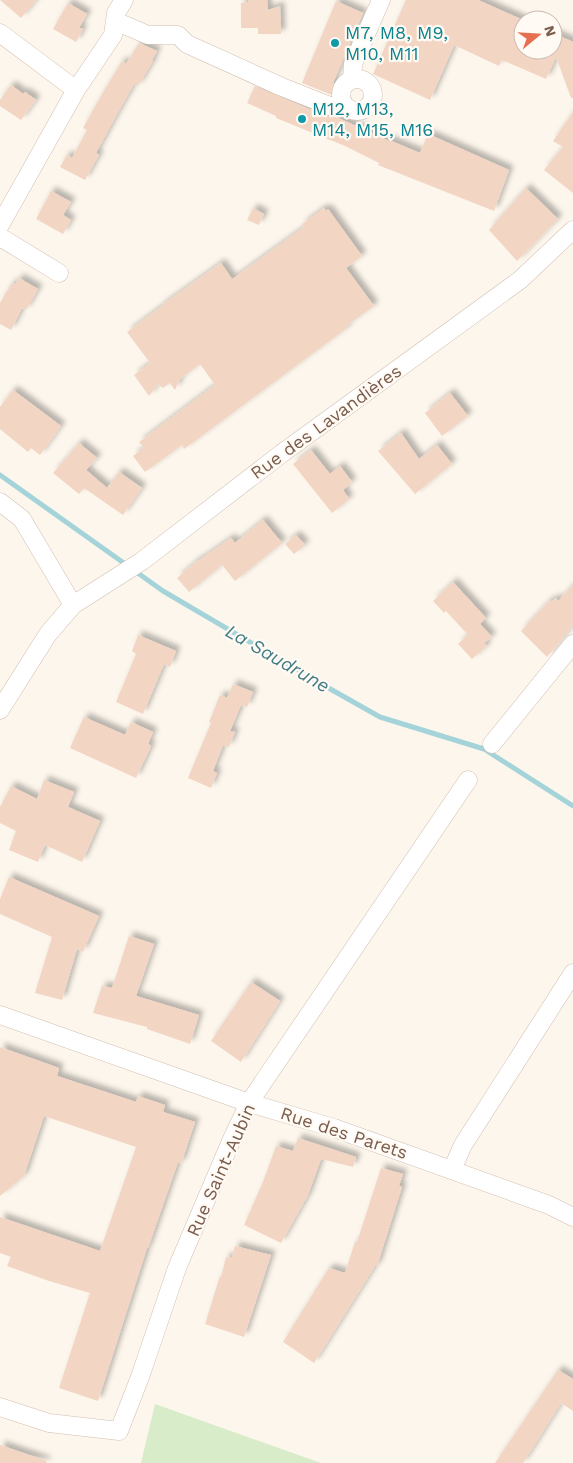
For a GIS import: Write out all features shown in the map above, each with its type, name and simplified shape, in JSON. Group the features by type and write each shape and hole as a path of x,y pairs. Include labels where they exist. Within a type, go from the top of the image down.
{"street":[{"path":"0,225 76,90 114,28 116,13 124,0"},
{"path":"352,80 353,64 381,0"},
{"path":"114,28 148,35 178,35 187,44 282,87 330,106 344,104"},
{"path":"0,33 76,90"},
{"path":"357,79 367,83 370,87 372,98 367,107 362,110 352,110 344,104 342,90 348,82 357,79"},
{"name":"Rue des Lavandières","path":"0,710 48,634 73,605 147,557 281,454 520,280 573,230"},
{"path":"0,237 59,273"},
{"path":"0,502 22,519 73,605"},
{"path":"492,744 573,644"},
{"name":"Rue Saint-Aubin","path":"0,1407 49,1423 119,1431 140,1377 177,1268 232,1138 249,1103 468,780"},
{"path":"452,1170 463,1146 573,973"},
{"name":"Rue des Parets","path":"0,1015 249,1103 334,1128 549,1205 573,1217"}],"green space":[{"path":"155,1404 321,1463 141,1463"}],"building":[{"path":"0,0 36,0 21,18"},
{"path":"248,0 267,0 268,10 280,6 281,34 258,34 258,28 241,28 241,3 248,2"},
{"path":"406,0 478,0 513,16 513,60 555,60 546,79 502,60 499,66 454,45 430,100 373,74"},
{"name":"M7, M8, M9, M10, M11","path":"336,1 363,13 333,83 340,86 336,95 332,95 302,83"},
{"path":"68,3 87,14 79,28 83,29 76,42 53,29"},
{"path":"563,38 573,42 573,98 571,98 557,60 563,60"},
{"path":"139,43 157,51 138,86 134,84 117,114 96,153 99,155 85,180 60,167 67,155 72,158 87,130 83,128 102,94 122,61 126,64"},
{"path":"11,85 23,94 25,92 36,100 21,120 0,106 0,100"},
{"path":"255,86 326,116 334,116 420,153 428,134 509,170 494,211 378,165 379,163 345,146 276,118 276,116 247,103"},
{"path":"573,112 573,193 544,170 563,147 553,141"},
{"path":"526,188 558,219 517,261 489,230"},
{"path":"51,191 71,202 63,215 71,220 63,234 36,219"},
{"path":"253,208 264,214 259,225 247,220"},
{"path":"324,208 326,211 328,209 362,256 346,268 374,306 184,449 182,445 145,472 133,456 144,448 139,442 215,385 200,364 180,379 175,390 170,383 163,388 158,384 149,396 134,375 150,363 127,332 221,263 231,280 304,227 302,224"},
{"path":"19,278 38,289 26,310 22,308 11,330 0,324 0,303 12,283 15,285"},
{"path":"13,390 61,426 40,455 31,448 28,452 0,429 0,407"},
{"path":"450,393 468,416 442,436 425,413"},
{"path":"401,433 419,459 437,445 452,464 415,494 378,451"},
{"path":"79,443 97,458 86,470 107,488 119,472 142,488 123,515 84,488 79,494 53,473"},
{"path":"311,450 330,474 340,466 352,482 343,490 349,499 332,513 293,464"},
{"path":"263,520 282,543 235,581 222,565 189,592 177,578 198,560 231,538 235,543"},
{"path":"296,535 305,545 294,554 285,544"},
{"path":"453,582 486,618 480,624 492,637 484,643 487,646 472,659 458,644 468,635 446,611 444,613 433,601"},
{"path":"573,585 573,625 547,657 521,631 550,600 551,602 556,598 558,601"},
{"path":"138,635 176,651 170,667 164,664 143,714 116,702 136,654 132,651"},
{"path":"233,684 253,692 247,707 241,705 230,731 235,732 229,747 223,745 213,771 217,773 211,788 188,778 211,723 209,722 220,695 227,698"},
{"path":"84,717 125,735 131,722 153,732 148,744 151,746 136,778 70,748"},
{"path":"44,780 74,792 68,807 100,821 82,862 45,845 38,862 9,850 16,831 0,823 0,807 11,786 37,799"},
{"path":"9,877 99,916 83,952 77,949 62,1000 35,993 52,937 0,914 0,899"},
{"path":"129,936 154,944 136,996 199,1015 190,1044 147,1029 147,1027 93,1013 102,986 112,988"},
{"path":"251,982 280,1001 241,1062 211,1041"},
{"path":"0,1047 59,1068 57,1076 136,1102 138,1096 165,1105 163,1112 195,1122 181,1164 178,1162 147,1248 98,1401 59,1388 90,1293 7,1266 11,1257 0,1253 0,1217 100,1251 136,1147 44,1116 24,1176 0,1196"},
{"path":"298,1138 356,1157 353,1167 321,1159 308,1195 281,1243 244,1225 276,1146 293,1151"},
{"path":"381,1168 403,1174 399,1186 402,1187 377,1266 375,1266 314,1363 283,1342 329,1268 345,1273"},
{"path":"235,1246 271,1255 244,1337 205,1324 226,1257 232,1258"},
{"path":"558,1370 573,1379 573,1411 561,1403 523,1463 495,1463"},
{"path":"0,1445 47,1461 46,1463 0,1463"}],"waterway":[{"name":"La Saudrune","path":"0,475 128,566"},
{"name":"La Saudrune","path":"135,571 163,591 380,717 484,749 573,806"}],"place":[{"name":"M7, M8, M9, M10, M11","path":"335,43"},
{"name":"M12, M13, M14, M15, M16","path":"302,119"}]}
